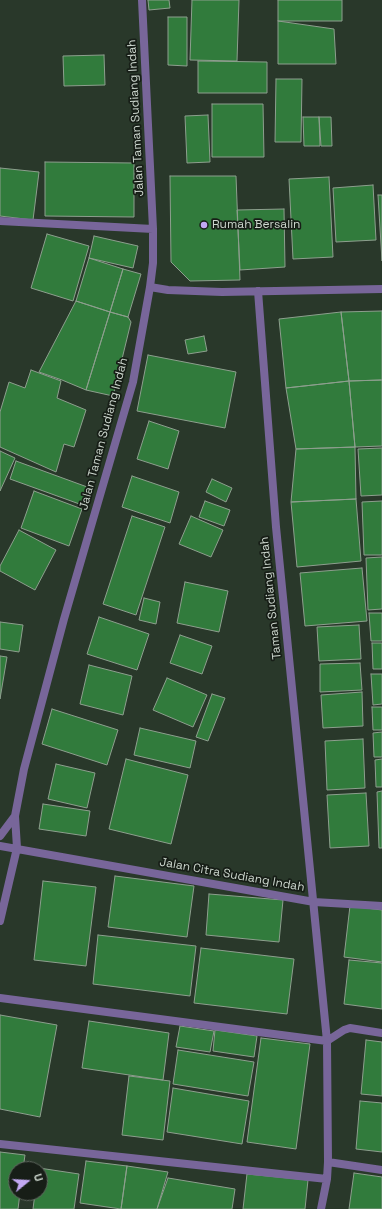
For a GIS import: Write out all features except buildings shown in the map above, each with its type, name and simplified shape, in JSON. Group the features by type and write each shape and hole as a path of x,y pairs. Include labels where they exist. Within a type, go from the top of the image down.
{"street":[{"name":"Jalan Taman Sudiang Indah","path":"0,836 15,816 24,769 64,619 133,382 150,287 153,263 153,229 142,0"},
{"path":"0,221 153,229"},
{"path":"150,287 168,290 222,292 382,289"},
{"name":"Taman Sudiang Indah","path":"258,291 276,527 327,1041 328,1162 327,1179 321,1209"},
{"path":"0,921 17,848 15,816"},
{"name":"Jalan Citra Sudiang Indah","path":"0,846 314,902 382,906"},
{"path":"0,998 327,1041 344,1030 350,1028 382,1033"},
{"path":"0,1144 327,1179"},
{"path":"328,1162 382,1170"}],"place":[{"name":"Rumah Bersalin","path":"204,225"}]}
